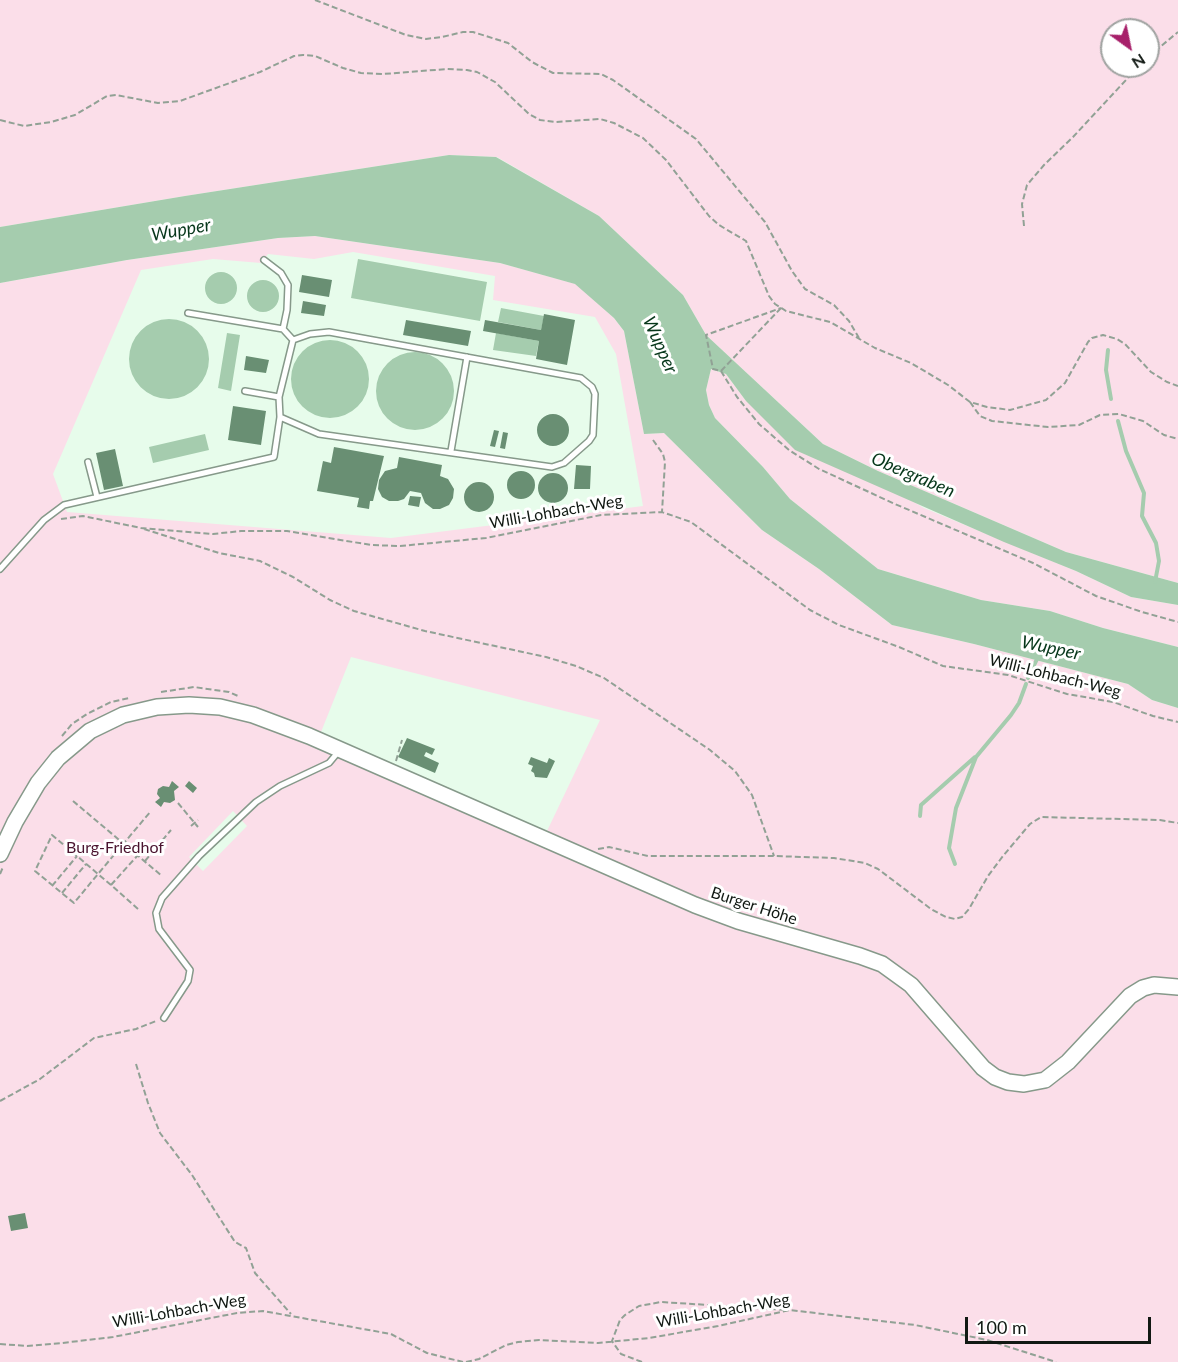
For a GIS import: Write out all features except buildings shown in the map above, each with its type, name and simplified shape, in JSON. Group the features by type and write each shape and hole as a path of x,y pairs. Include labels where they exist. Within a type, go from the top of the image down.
{"main road":[{"name":"Burger Höhe","path":"0,854 32,792 49,768 67,749 96,727 133,712 174,705 220,707 268,720 722,916 860,956 888,967 917,991 978,1063 995,1077 1008,1082 1023,1084 1045,1080 1068,1062 1130,996 1143,988 1154,985 1178,987"}],"lane":[{"path":"264,260 281,273 288,285 284,329"},
{"path":"188,314 284,329 293,340"},
{"path":"280,417 319,434 552,467 575,456 593,435 595,394 581,378 329,332 310,334 293,340"},
{"path":"0,569 51,513 64,505 274,457 280,417 279,397 293,340"},
{"path":"451,451 467,357"},
{"path":"244,391 279,397"},
{"path":"88,462 97,497"},
{"path":"164,1018 184,988 190,970 162,933 156,913 162,898 193,862 262,796 329,763 340,750"}],"path":[{"path":"315,0 406,35 426,39 473,32 508,43 532,62 553,73 601,74 613,80 696,139 765,222 799,282 812,294 834,305 861,340"},
{"path":"1160,47 1178,32"},
{"path":"0,120 20,125 51,122 75,115 107,96 116,95 141,101 173,103 260,72 294,56 303,55 315,56 361,73 390,74 462,69 477,72 495,82 529,114 540,120 555,122 600,119 632,132 652,145 709,216 719,225 746,241 769,296 781,308 830,322 861,340 924,369 970,402 980,416 992,421 1048,427 1080,426 1100,415 1119,414 1143,421 1164,435 1178,439"},
{"path":"1024,226 1022,204 1027,185 1128,78"},
{"path":"781,308 706,335 712,369 721,371 737,397 759,424 789,450 819,469 894,504 1033,563 1096,596 1134,610 1178,622"},
{"path":"721,371 781,308"},
{"path":"970,402 1010,410 1046,400 1065,383 1088,342 1102,334 1125,344 1151,372 1178,386"},
{"path":"653,440 663,454 665,462 662,512"},
{"name":"Willi-Lohbach-Weg","path":"38,527 76,516 141,528 213,534 241,531 286,531 371,544 400,546 486,538 600,515 662,512 690,522 810,610 839,626 899,647 943,666 1008,675 1067,694 1113,702 1178,722"},
{"path":"141,528 219,553 260,561 354,611 425,631 546,657 604,678 710,750 735,771 752,795 774,856"},
{"path":"152,694 195,687 229,692 239,697"},
{"path":"60,738 72,724 87,714 111,702 133,698"},
{"path":"395,764 402,740"},
{"path":"73,801 162,876"},
{"path":"178,803 198,827"},
{"path":"138,909 111,885 98,874 86,864 77,856 52,835 35,871 74,903 98,874 151,811"},
{"path":"590,860 595,851 609,847 648,856 834,858 878,869 931,909 946,917 956,919 962,917 969,909 988,876 1003,856 1030,824 1041,817 1160,820 1178,823"},
{"path":"191,826 196,822"},
{"path":"145,861 171,830"},
{"path":"111,885 138,855"},
{"path":"52,886 77,856"},
{"path":"62,893 86,864"},
{"path":"0,1101 40,1078 94,1038 136,1029 164,1018"},
{"path":"136,1064 160,1133 192,1175 235,1242 246,1248 255,1273 291,1314"},
{"path":"642,1362 621,1354 612,1341 616,1326 625,1315 632,1309 647,1303 790,1310"},
{"name":"Willi-Lohbach-Weg","path":"0,1344 27,1346 113,1337 237,1313 263,1311 291,1314 391,1334 427,1353 464,1362 479,1359 506,1345 518,1342 539,1340 598,1343 674,1335 790,1310 915,1325 987,1340 1056,1362"}],"green space":[{"path":"0,0 1178,0 1178,583 1066,552 878,471 823,444 706,335 683,295 599,216 497,157 449,155 0,227"},
{"name":"Burg-Friedhof","path":"315,236 500,263 576,284 614,318 624,331 644,434 664,433 762,530 819,569 892,625 1128,684 1152,700 1178,708 1178,1362 0,1362 0,283 127,260 278,238","holes":["353,252 495,276 493,300 595,317 616,354 643,506 391,538 67,512 53,474 141,270 213,259 261,263 268,254 314,259","351,657 600,720 547,831 321,732","233,811 247,826 203,871 189,857"]},
{"path":"711,369 726,374 746,401 924,508 1076,571 1131,597 1178,605 1178,647 1103,628 1050,611 981,600 878,569 790,499 763,467 715,418 706,390"}],"water":[{"name":"Wupper","path":"449,155 496,157 599,216 683,295 706,335 823,444 878,471 1066,552 1178,583 1178,605 1131,597 795,450 746,401 726,374 711,369 706,390 715,418 763,467 790,499 878,569 981,600 1050,611 1103,628 1178,647 1178,708 1152,700 1128,684 892,625 819,569 762,530 664,433 644,434 624,331 614,318 575,284 500,263 315,236 278,238 127,260 0,283 0,227"},
{"path":"358,259 487,282 480,321 351,298"},
{"path":"221,272 232,277 237,288 232,299 221,304 210,299 205,288 210,277"},
{"path":"263,280 274,285 279,296 274,307 263,312 252,307 247,296 252,285"},
{"path":"501,308 544,316 541,330 498,322"},
{"path":"169,319 184,322 197,331 206,344 209,359 206,374 197,387 184,396 169,399 154,396 141,387 132,374 129,359 132,344 141,331 154,322"},
{"path":"227,333 240,335 231,391 218,388"},
{"path":"496,333 539,341 536,356 493,350"},
{"path":"322,340 338,340 352,346 363,357 369,371 369,387 363,401 352,412 338,418 322,418 308,412 297,401 291,387 291,371 297,357 308,346"},
{"path":"407,352 423,352 437,358 448,369 454,383 454,399 448,413 437,424 423,430 407,430 393,424 382,413 376,399 376,383 382,369 393,358"},
{"path":"205,434 209,450 153,463 149,447"}],"waterway":[{"path":"1108,350 1106,370 1111,399"},
{"path":"1118,421 1126,451 1144,493 1142,516 1156,543 1159,561 1155,582"},
{"name":"Wupper","path":"1028,678 1038,657"},
{"path":"955,864 949,848 956,808 976,757 1011,715 1019,703 1026,684"},
{"path":"920,816 921,805 975,757"}],"water label":[{"name":"Obergraben","path":"913,475"}]}
